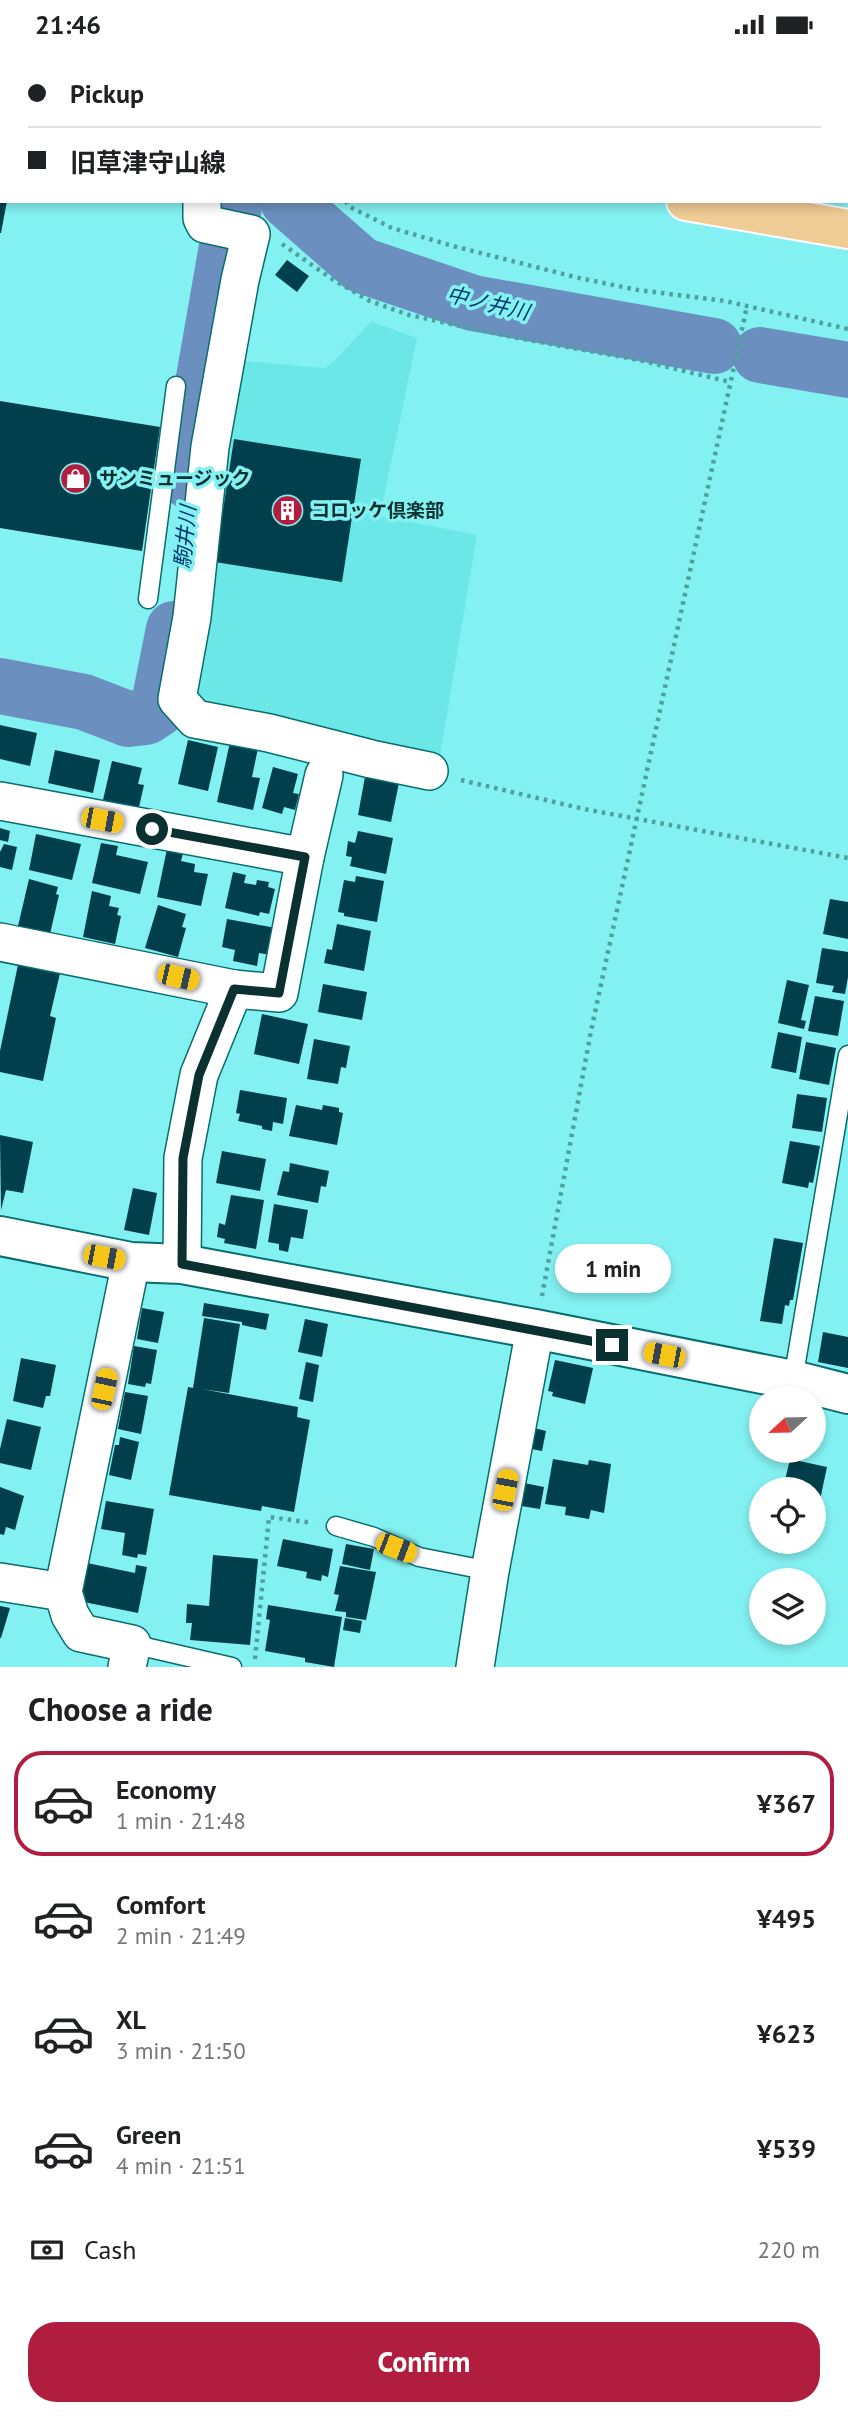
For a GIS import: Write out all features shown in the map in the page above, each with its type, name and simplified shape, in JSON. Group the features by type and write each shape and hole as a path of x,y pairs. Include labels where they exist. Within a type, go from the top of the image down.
{"main road":[{"path":"698,203 848,229"}],"street":[{"path":"229,224 240,280 210,447 192,617 177,699 195,719 269,733 429,771"},
{"path":"0,942 234,989 279,993 324,775"},
{"path":"0,801 305,857"},
{"path":"182,1264 183,1158 199,1075 234,989"},
{"path":"0,1236 131,1262 182,1264 535,1329 793,1380 848,1394"},
{"path":"129,1656 81,1633 70,1615 63,1592 131,1262"},
{"path":"475,1667 535,1329"},
{"path":"0,1582 63,1592"}],"lane":[{"path":"148,599 176,386"},
{"path":"793,1380 848,1055"},
{"path":"337,1526 374,1537 419,1557 490,1571"},
{"path":"129,1656 232,1667"}],"path":[{"path":"347,203 392,228 579,278 638,290 725,301 848,329"},
{"path":"229,224 270,237 370,301 410,315 639,360 730,382"},
{"path":"535,1329 575,1107 747,306"},
{"path":"429,771 560,804 848,858"},
{"path":"253,1667 269,1517 337,1526"}],"shaded area":[{"path":"371,322 417,338 380,516 477,535 438,767 189,702 231,360 325,368"}],"building":[{"path":"0,203 7,203 1,233"},
{"path":"287,260 309,276 297,292 275,275"},
{"name":"サンミュージック","path":"0,401 160,427 142,551 0,528"},
{"name":"コロッケ倶楽部","path":"234,439 361,459 342,582 215,562"},
{"path":"0,725 37,733 30,766 0,759"},
{"path":"188,740 218,747 208,791 178,784"},
{"path":"230,742 258,748 252,777 260,778 253,810 217,802"},
{"path":"55,750 100,760 93,793 48,783"},
{"path":"112,761 142,768 138,784 144,785 139,807 103,800"},
{"path":"273,767 298,774 293,793 299,794 295,810 284,807 282,814 262,808"},
{"path":"365,777 399,783 391,822 358,815"},
{"path":"0,828 10,831 8,842 0,840"},
{"path":"358,831 393,838 386,874 350,866 352,857 346,856 348,841 355,843"},
{"path":"36,834 81,844 72,880 29,870"},
{"path":"101,843 118,846 116,855 148,862 140,894 92,883"},
{"path":"4,844 17,847 12,870 0,867 0,852"},
{"path":"167,849 183,853 181,861 195,864 194,872 208,874 201,906 157,897"},
{"path":"233,872 246,875 244,883 256,885 257,880 269,882 268,887 275,889 269,914 260,912 259,916 225,908"},
{"path":"356,876 384,881 377,922 344,916 344,913 338,912 344,880 355,882"},
{"path":"29,879 58,887 56,894 59,895 50,934 18,926"},
{"path":"92,891 111,896 109,906 119,908 117,915 121,916 115,944 83,937"},
{"path":"830,899 848,902 848,939 823,934"},
{"path":"158,905 186,914 182,927 186,928 178,957 145,948"},
{"path":"227,919 276,928 271,955 259,953 257,966 233,961 235,950 222,947"},
{"path":"337,924 371,931 364,971 324,963 327,949 332,950"},
{"path":"822,948 848,952 845,994 832,992 834,986 816,983"},
{"path":"19,960 61,969 50,1016 56,1018 43,1081 0,1072 0,1051"},
{"path":"787,980 809,985 801,1020 806,1021 804,1029 778,1023"},
{"path":"323,984 367,992 362,1020 318,1012"},
{"path":"815,996 844,1001 838,1036 808,1031"},
{"path":"262,1014 308,1024 299,1064 254,1054"},
{"path":"778,1032 802,1037 796,1073 771,1068"},
{"path":"314,1039 350,1046 346,1068 341,1067 338,1084 307,1079"},
{"path":"806,1042 836,1048 829,1085 799,1079"},
{"path":"240,1090 287,1098 283,1124 273,1122 272,1131 238,1121 240,1114 236,1113"},
{"path":"797,1094 827,1098 822,1132 792,1128"},
{"path":"296,1105 322,1110 323,1105 339,1108 339,1112 343,1113 337,1145 289,1136"},
{"path":"0,1135 33,1142 23,1193 6,1190 1,1210"},
{"path":"790,1141 820,1146 813,1183 809,1182 808,1188 782,1183"},
{"path":"222,1151 266,1159 260,1191 216,1183"},
{"path":"290,1163 329,1171 326,1187 321,1186 318,1203 277,1195 283,1171 289,1172"},
{"path":"133,1188 157,1193 149,1235 124,1230"},
{"path":"231,1195 264,1200 256,1249 224,1243 225,1239 217,1237 219,1223 225,1225"},
{"path":"274,1204 308,1210 303,1239 291,1237 288,1252 279,1250 279,1244 268,1242"},
{"path":"774,1238 803,1243 793,1300 790,1300 789,1306 785,1305 782,1324 760,1321"},
{"path":"204,1303 269,1314 266,1330 242,1325 242,1322 202,1316"},
{"path":"142,1308 164,1312 158,1343 137,1339"},
{"path":"204,1318 240,1324 229,1393 202,1389 298,1407 297,1417 310,1420 294,1512 262,1506 261,1511 169,1495 188,1387 193,1388"},
{"path":"305,1319 328,1324 322,1357 298,1352"},
{"path":"823,1332 848,1337 848,1368 818,1362"},
{"path":"134,1346 157,1350 151,1384 146,1383 145,1387 128,1384"},
{"path":"21,1358 56,1365 50,1396 46,1396 43,1408 13,1401"},
{"path":"555,1360 593,1368 585,1404 552,1396 553,1392 548,1391"},
{"path":"306,1362 319,1365 313,1402 299,1399"},
{"path":"125,1392 148,1396 141,1434 118,1429"},
{"path":"7,1419 41,1427 31,1470 0,1463 0,1449"},
{"path":"534,1428 546,1431 542,1451 531,1449"},
{"path":"120,1437 139,1442 131,1480 109,1475 115,1445 119,1445"},
{"path":"553,1459 588,1465 589,1460 611,1464 604,1513 591,1510 589,1519 565,1515 566,1507 545,1504"},
{"path":"789,1463 827,1467 825,1477 786,1477"},
{"path":"524,1483 544,1487 540,1509 521,1506"},
{"path":"0,1487 24,1496 15,1530 6,1527 4,1535 0,1534"},
{"path":"106,1501 154,1509 146,1555 138,1554 137,1558 122,1555 125,1533 101,1529"},
{"path":"283,1539 333,1549 328,1577 322,1575 321,1581 306,1578 307,1572 277,1566"},
{"path":"346,1544 374,1549 370,1570 342,1564"},
{"path":"213,1555 258,1559 250,1645 190,1640 192,1623 186,1623 187,1604 209,1606"},
{"path":"87,1563 135,1573 136,1565 147,1567 138,1613 79,1601"},
{"path":"340,1566 376,1572 366,1620 346,1617 346,1612 335,1611 339,1595 334,1594"},
{"path":"268,1605 342,1617 334,1667 305,1662 305,1658 265,1651 270,1620 266,1619"},
{"path":"0,1606 10,1608 1,1638 0,1638"},
{"path":"345,1618 362,1621 360,1633 343,1630"}],"waterway":[{"name":"駒井川","path":"190,482 197,418 235,203"},
{"name":"中ノ井川","path":"290,203 361,265 473,303 714,346"},
{"name":"中ノ井川","path":"760,355 848,370"},
{"name":"駒井川","path":"0,686 84,702 128,719 146,717 158,709 174,629"}],"place":[{"name":"サンミュージック","path":"76,478"},
{"name":"コロッケ倶楽部","path":"288,510"}],"route":[{"path":"152,829 305,857 279,993 234,989 199,1075 183,1158 182,1264 612,1345"}]}
